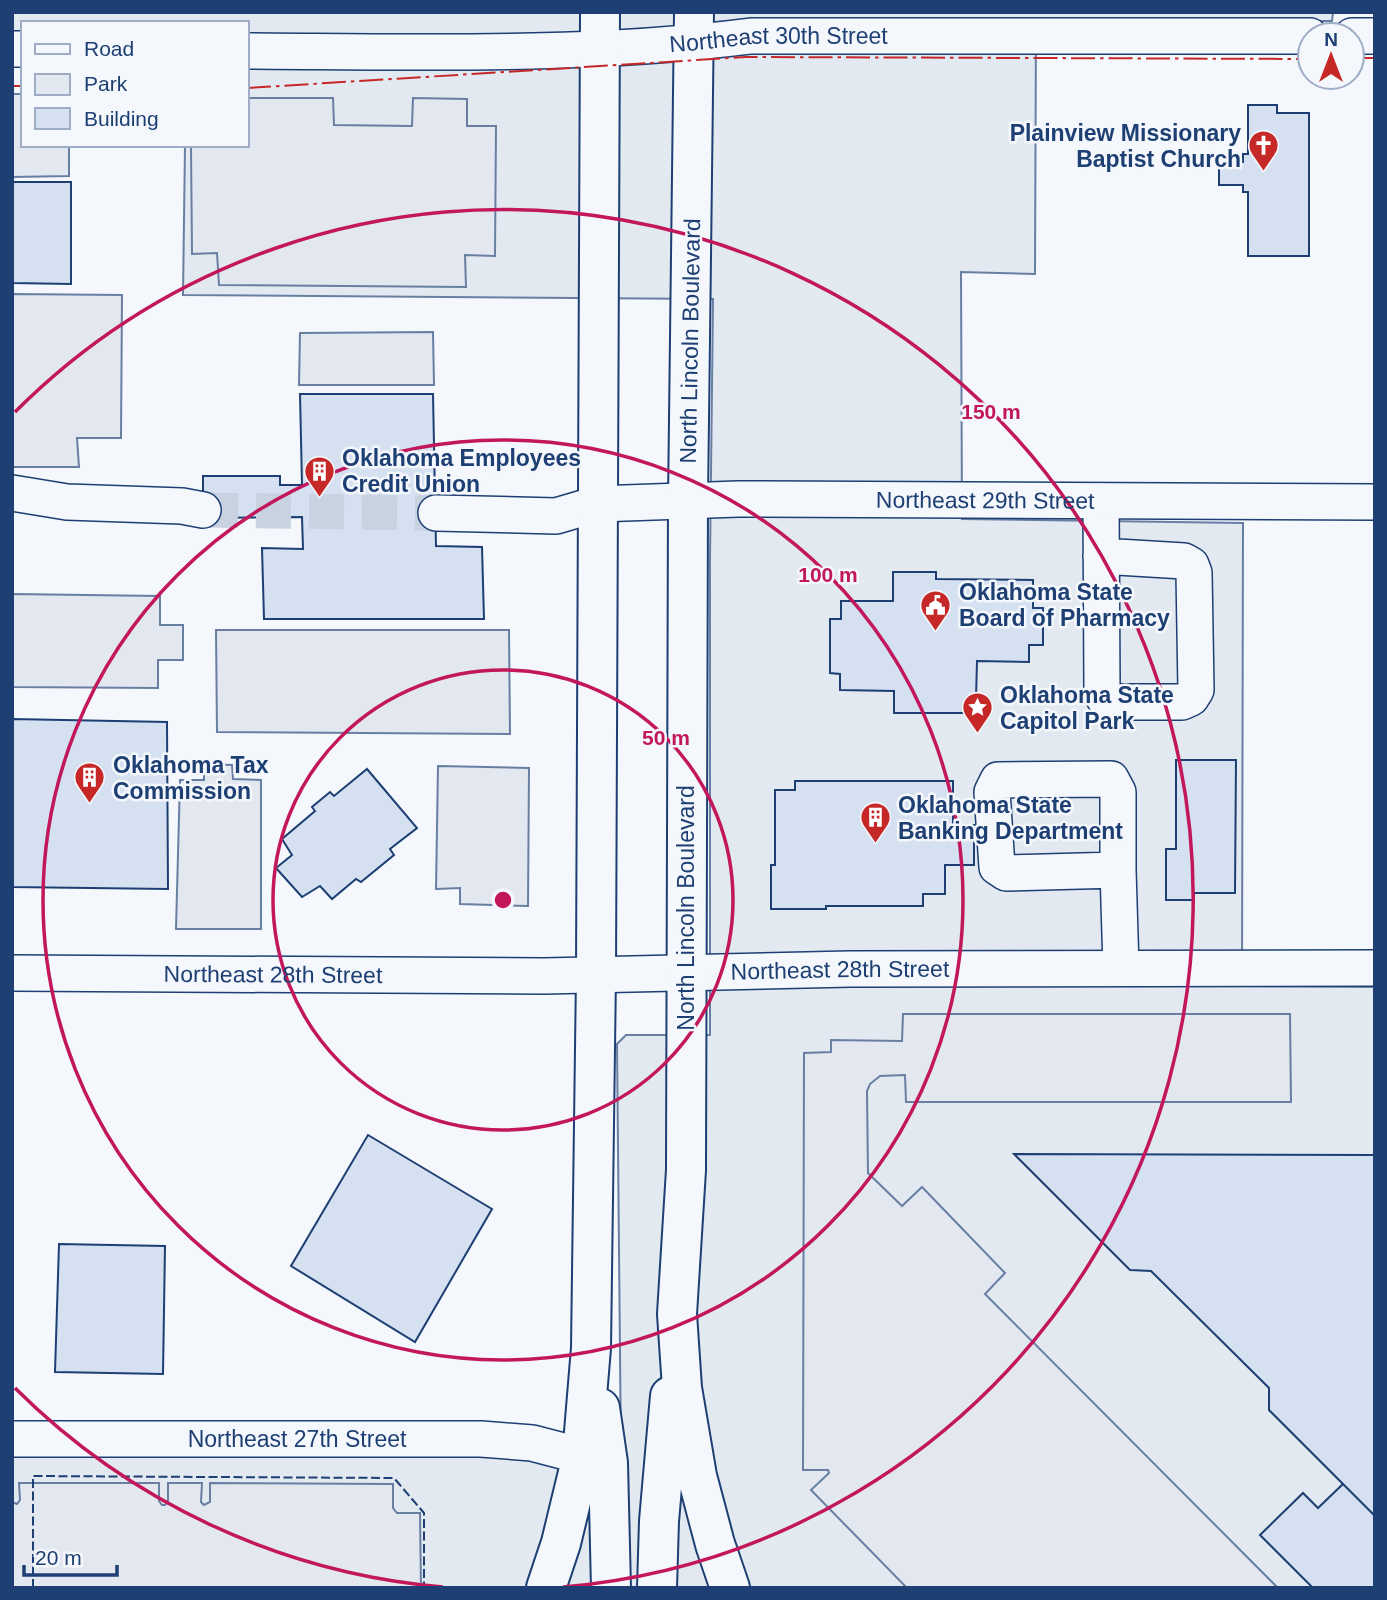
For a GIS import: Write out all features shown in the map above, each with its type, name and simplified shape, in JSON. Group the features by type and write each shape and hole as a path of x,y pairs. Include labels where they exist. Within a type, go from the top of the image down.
{"main road":[{"name":"North Lincoln Boulevard","path":"694,28 688,501 686,1170 677,1314 682,1388 697,1476 730,1588"},
{"path":"546,1588 561,1542 582,1456 591,1348 596,974 600,31"},
{"path":"657,1588 659,1521 677,1314"},
{"path":"591,1348 608,1463 611,1588"}],"street":[{"name":"Northeast 30th Street","path":"248,51 529,52 600,31 694,28 751,36 1296,36"},
{"path":"12,494 67,502 182,506 203,510"},
{"name":"Northeast 29th Street","path":"436,513 556,516 597,504 738,499 1375,502"},
{"path":"1101,501 1101,556 1102,690 1104,698 1113,702 1182,702 1191,698 1196,690 1194,573 1191,565 1184,561 1101,556"},
{"path":"1118,870 1121,968"},
{"name":"Northeast 28th Street","path":"12,973 544,976 685,972 1375,968"},
{"name":"Northeast 27th Street","path":"12,1439 481,1439 532,1444 582,1456"}],"green space":[{"name":"Oklahoma State Capitol Park","path":"12,12 1333,12 1332,21 1036,21 1035,274 961,272 962,519 1243,523 1242,986 1375,987 1375,1588 12,1588 12,1457 621,1456 617,1044 626,1035 710,1035 713,299 183,295 185,147 248,147 248,21 21,21 21,36 12,35"}],"shaded area":[{"path":"12,94 21,94 21,147 69,147 69,176 12,177"},
{"path":"248,98 333,98 334,125 412,126 413,98 467,99 467,126 496,126 495,256 465,255 466,287 219,285 217,253 192,254 191,147 248,147"},
{"path":"12,294 122,295 121,438 77,438 79,467 12,467"},
{"path":"433,332 434,385 299,385 300,333"},
{"path":"12,594 160,596 160,625 183,625 183,660 158,660 158,688 12,687"},
{"path":"216,630 509,630 510,734 217,732"},
{"path":"204,764 232,765 233,779 261,780 261,929 176,929 180,780 204,780"},
{"path":"438,766 529,768 528,906 460,904 460,888 436,889"},
{"path":"903,1014 1290,1014 1291,1102 906,1102 905,1075 880,1076 870,1084 867,1091 868,1173 902,1206 922,1187 1005,1273 985,1294 1278,1588 907,1588 811,1490 829,1473 828,1470 803,1470 804,1053 831,1052 831,1040 902,1041"},
{"path":"19,1483 159,1483 159,1501 162,1505 168,1501 168,1483 202,1483 201,1502 204,1505 210,1502 210,1483 393,1484 393,1508 397,1513 420,1513 421,1588 12,1588 12,1502 17,1504 20,1500"}],"building":[{"name":"Plainview Missionary Baptist Church","path":"1248,105 1277,105 1277,113 1309,113 1309,256 1248,256 1248,192 1243,192 1243,185 1219,185 1219,162 1243,162 1243,154 1248,154"},
{"path":"12,182 71,182 71,284 12,283"},
{"name":"Oklahoma Employees Credit Union","path":"300,394 433,394 436,546 482,547 484,619 264,619 262,548 303,549 302,517 203,518 203,476 280,476 280,485 302,485"},
{"name":"Oklahoma State Board of Pharmacy","path":"893,572 936,572 936,579 1033,580 1033,608 1043,608 1043,645 1029,645 1029,662 977,661 974,713 894,713 894,691 840,690 840,674 830,673 830,619 841,619 841,601 893,601"},
{"name":"Oklahoma Tax Commission","path":"12,719 167,722 168,889 12,887"},
{"path":"1176,760 1236,760 1235,893 1194,893 1194,900 1166,900 1166,849 1176,849"},
{"path":"367,769 417,828 390,849 394,855 361,882 356,879 332,899 320,886 302,897 276,868 292,855 282,839 315,811 312,807 330,792 334,796"},
{"name":"Oklahoma State Banking Department","path":"795,781 953,781 953,825 974,825 974,865 945,865 945,894 923,894 923,906 771,909 771,865 775,865 775,790 795,790"},
{"path":"368,1135 492,1209 415,1342 291,1266"},
{"path":"1014,1154 1375,1155 1375,1516 1269,1410 1269,1388 1151,1271 1130,1270"},
{"path":"59,1244 165,1246 163,1374 55,1372"},
{"path":"1343,1484 1375,1516 1375,1588 1313,1588 1260,1535 1303,1493 1318,1508"}],"tunnel":[{"path":"203,510 436,513"}],"fence":[{"path":"33,1588 33,1476 394,1478 424,1513 424,1588"}],"power":[{"path":"248,88 746,57 1296,59"},
{"path":"1366,58 1375,58"},
{"path":"12,86 21,86"}],"place":[{"name":"Plainview Missionary Baptist Church","path":"1264,173"},
{"name":"Oklahoma Employees Credit Union","path":"319,498"},
{"name":"Oklahoma State Board of Pharmacy","path":"936,632"},
{"name":"Oklahoma State Capitol Park","path":"977,735"},
{"name":"Oklahoma Tax Commission","path":"90,805"},
{"name":"Oklahoma State Banking Department","path":"875,845"}]}
